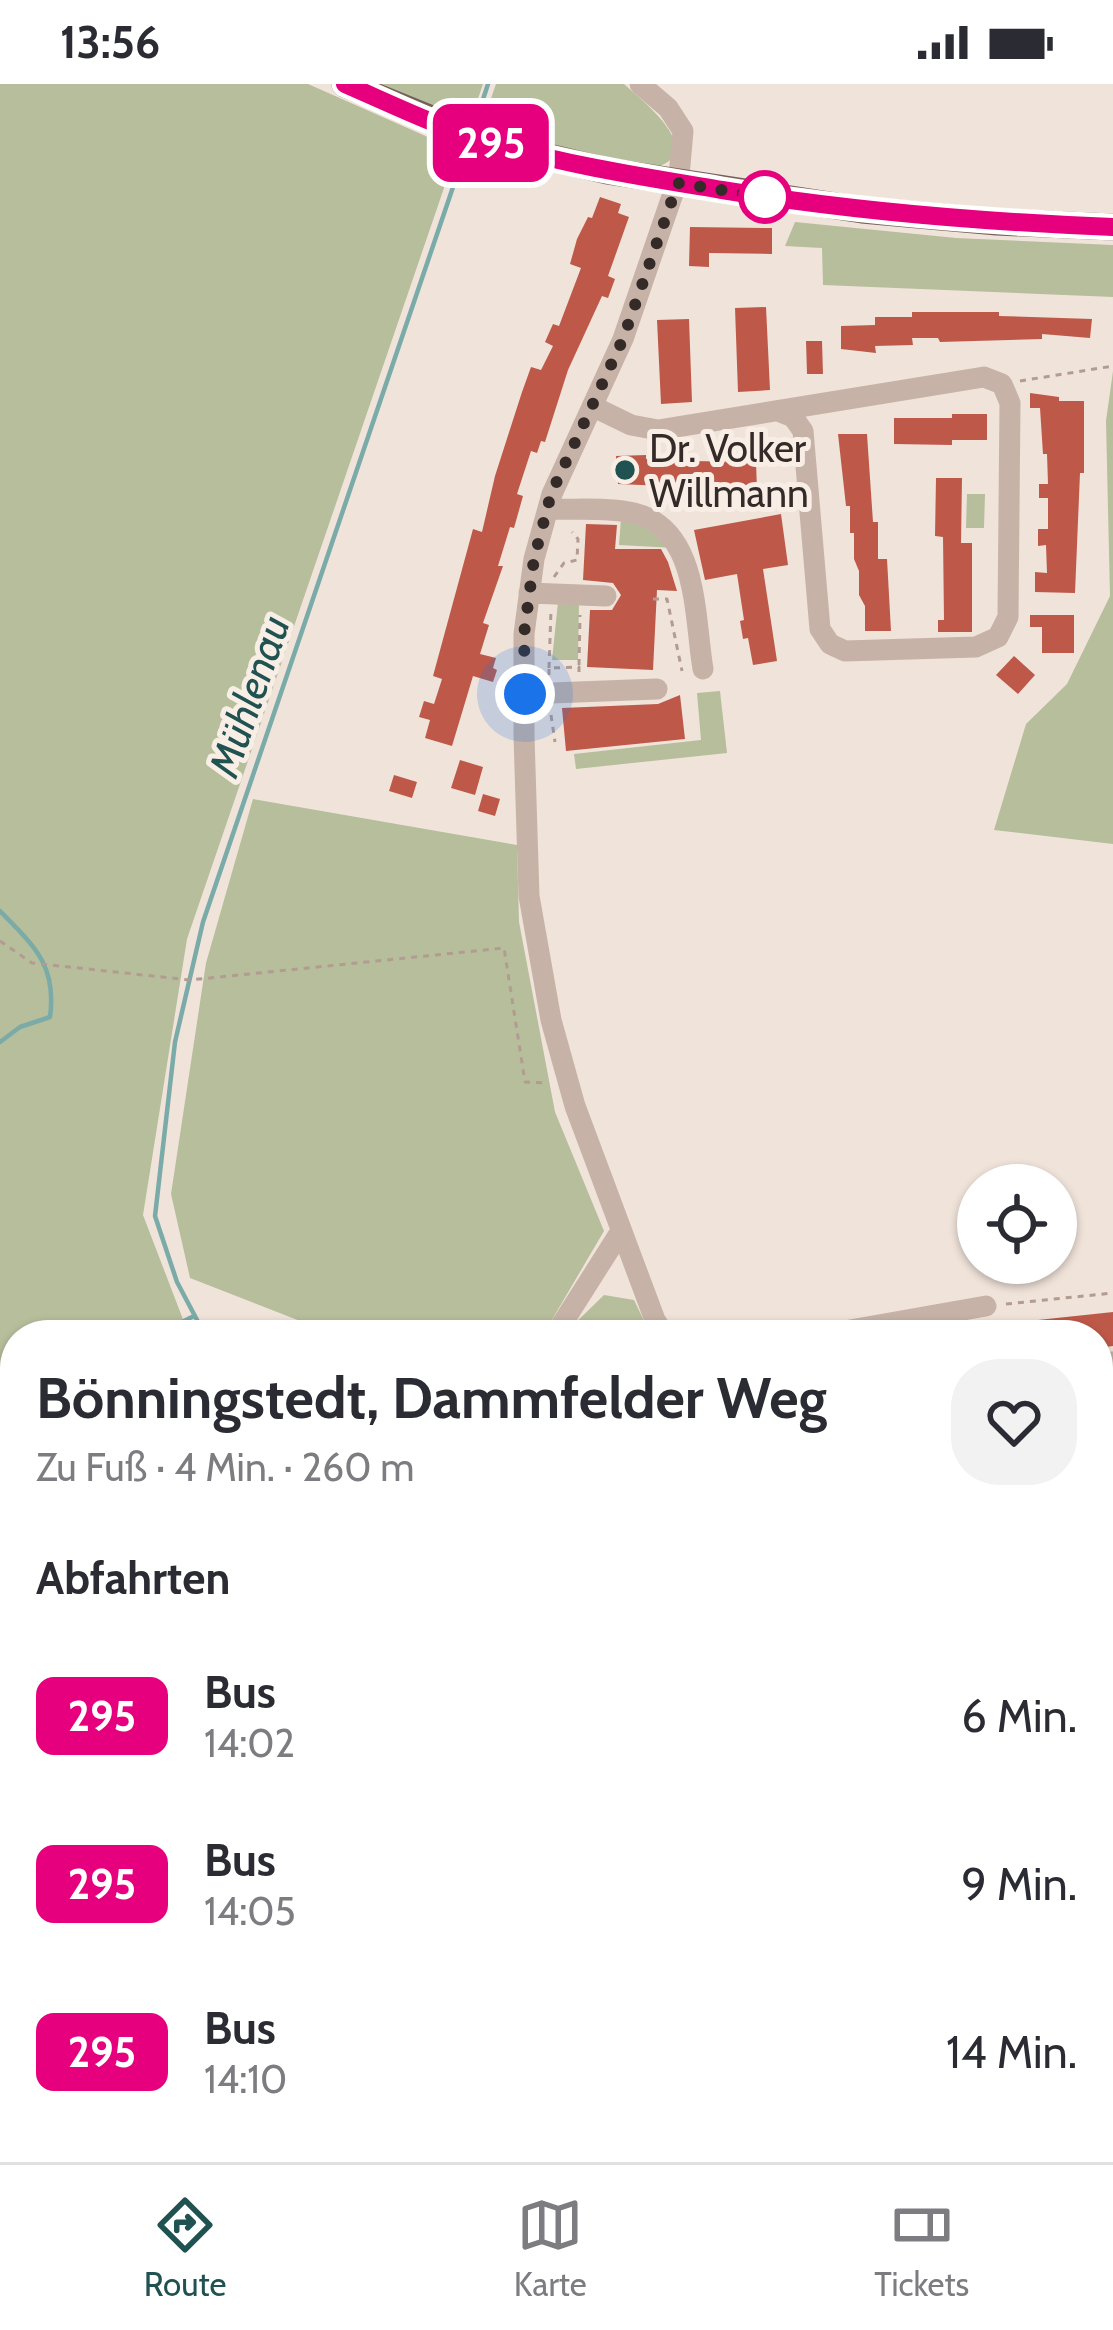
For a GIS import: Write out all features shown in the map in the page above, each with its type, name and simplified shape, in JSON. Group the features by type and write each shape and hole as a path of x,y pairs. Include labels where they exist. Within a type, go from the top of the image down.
{"main road":[{"path":"345,84 491,143 607,171 862,210 1113,227"}],"street":[{"path":"640,84 668,108 689,137 678,183 623,339 548,508 540,594 524,634 529,896 551,1021 569,1084 655,1320"},
{"path":"594,407 632,425 658,430 984,377 1002,384 1010,403 1008,617 998,637 976,647 845,651 830,644 820,629 803,431 793,417 778,411"},
{"path":"548,508 632,513 658,523 686,560 703,669"},
{"path":"540,594 606,596"},
{"path":"525,694 657,689"},
{"path":"565,1320 621,1232"},
{"path":"931,1320 986,1306"}],"path":[{"path":"1002,384 1112,364"},
{"path":"549,668 540,594 556,569 577,560 578,538 572,532"},
{"path":"579,667 580,595"},
{"path":"653,598 667,599 682,671 676,672"},
{"path":"549,693 555,742"},
{"path":"0,940 32,963 190,980 504,949 525,1082 569,1084"},
{"path":"986,1306 1113,1293"}],"green space":[{"path":"0,84 308,84 457,150 187,939 143,1215 183,1320 0,1320"},
{"path":"371,84 483,84 470,122"},
{"path":"496,84 624,84 668,128 675,153 649,169 489,128 492,116 486,113"},
{"path":"795,222 956,238 1113,245 1113,297 823,285 822,248 785,246"},
{"path":"1113,371 1113,844 994,830 1026,724 1067,684 1110,596 1106,421"},
{"path":"967,494 985,494 984,528 966,528"},
{"path":"621,518 633,519 675,548 619,545"},
{"path":"558,602 579,603 578,660 552,660"},
{"path":"720,691 727,753 576,769 574,754 701,740 697,693"},
{"path":"253,799 517,845 519,922 555,1112 604,1231 552,1320 298,1320 190,1278 171,1194 206,963"},
{"path":"604,1295 634,1300 644,1320 578,1320"}],"building":[{"path":"600,197 621,204 618,213 629,217 608,276 615,279 608,298 602,296 568,370 545,442 541,441 537,453 531,451 517,494 523,496 483,623 489,625 480,654 496,658 493,668 497,670 493,682 473,676 452,746 425,738 430,720 419,717 424,701 434,704 442,679 433,676 473,529 482,532 522,392 531,367 541,370 553,346 545,342 553,324 559,326 581,268 570,264 577,239"},
{"path":"690,227 772,228 772,254 709,253 709,267 689,266"},
{"path":"766,307 770,390 738,392 735,308"},
{"path":"912,312 1092,319 1090,338 1042,334 1042,339 940,342 938,338 912,338 913,345 875,346 876,353 841,349 841,326 875,325 875,317 912,317"},
{"path":"689,319 692,402 661,404 657,320"},
{"path":"806,341 822,341 823,374 807,374"},
{"path":"1030,393 1059,397 1059,401 1084,401 1075,593 1035,592 1035,572 1047,573 1046,545 1038,546 1038,529 1048,529 1048,498 1039,498 1039,484 1048,484 1040,408 1030,408"},
{"path":"952,414 987,414 987,440 894,444 894,418 952,418"},
{"path":"838,434 867,434 878,559 887,559 891,631 865,631"},
{"path":"646,455 646,459 756,462 757,490 618,484 616,456"},
{"path":"936,478 962,478 961,543 972,543 972,632 938,632 938,620 944,620 943,537 935,536"},
{"path":"781,514 788,565 763,569 777,661 753,665 748,638 743,639 737,574 705,580 694,530"},
{"path":"586,524 617,525 615,549 661,549 668,562 677,591 657,590 653,670 587,667 590,610 612,610 621,595 613,583 583,580"},
{"path":"1030,615 1074,615 1074,653 1042,653 1042,627 1030,627"},
{"path":"1014,656 1035,675 1018,694 996,675"},
{"path":"680,695 685,739 566,751 562,708 658,704"},
{"path":"460,760 483,767 475,795 451,788"},
{"path":"394,775 417,782 412,798 389,791"},
{"path":"483,794 500,799 495,816 478,811"},
{"path":"1113,1312 1113,1320 1038,1320"}],"waterway":[{"name":"Mühlenau","path":"475,124 488,84"},
{"name":"Mühlenau","path":"197,1320 177,1282 155,1216 175,1042 203,922 467,146"},
{"path":"0,911 40,958 51,999 50,1017 20,1027 0,1042"},
{"path":"186,1320 194,1316"}],"bus line":[{"name":"295","path":"345,84 491,143 607,171 862,210 1113,227"}],"place":[{"name":"Dr. Volker Willmann","path":"625,470"}],"route":[{"path":"525,694 524,634 534,559 551,494 623,339 678,183 765,197"}]}
